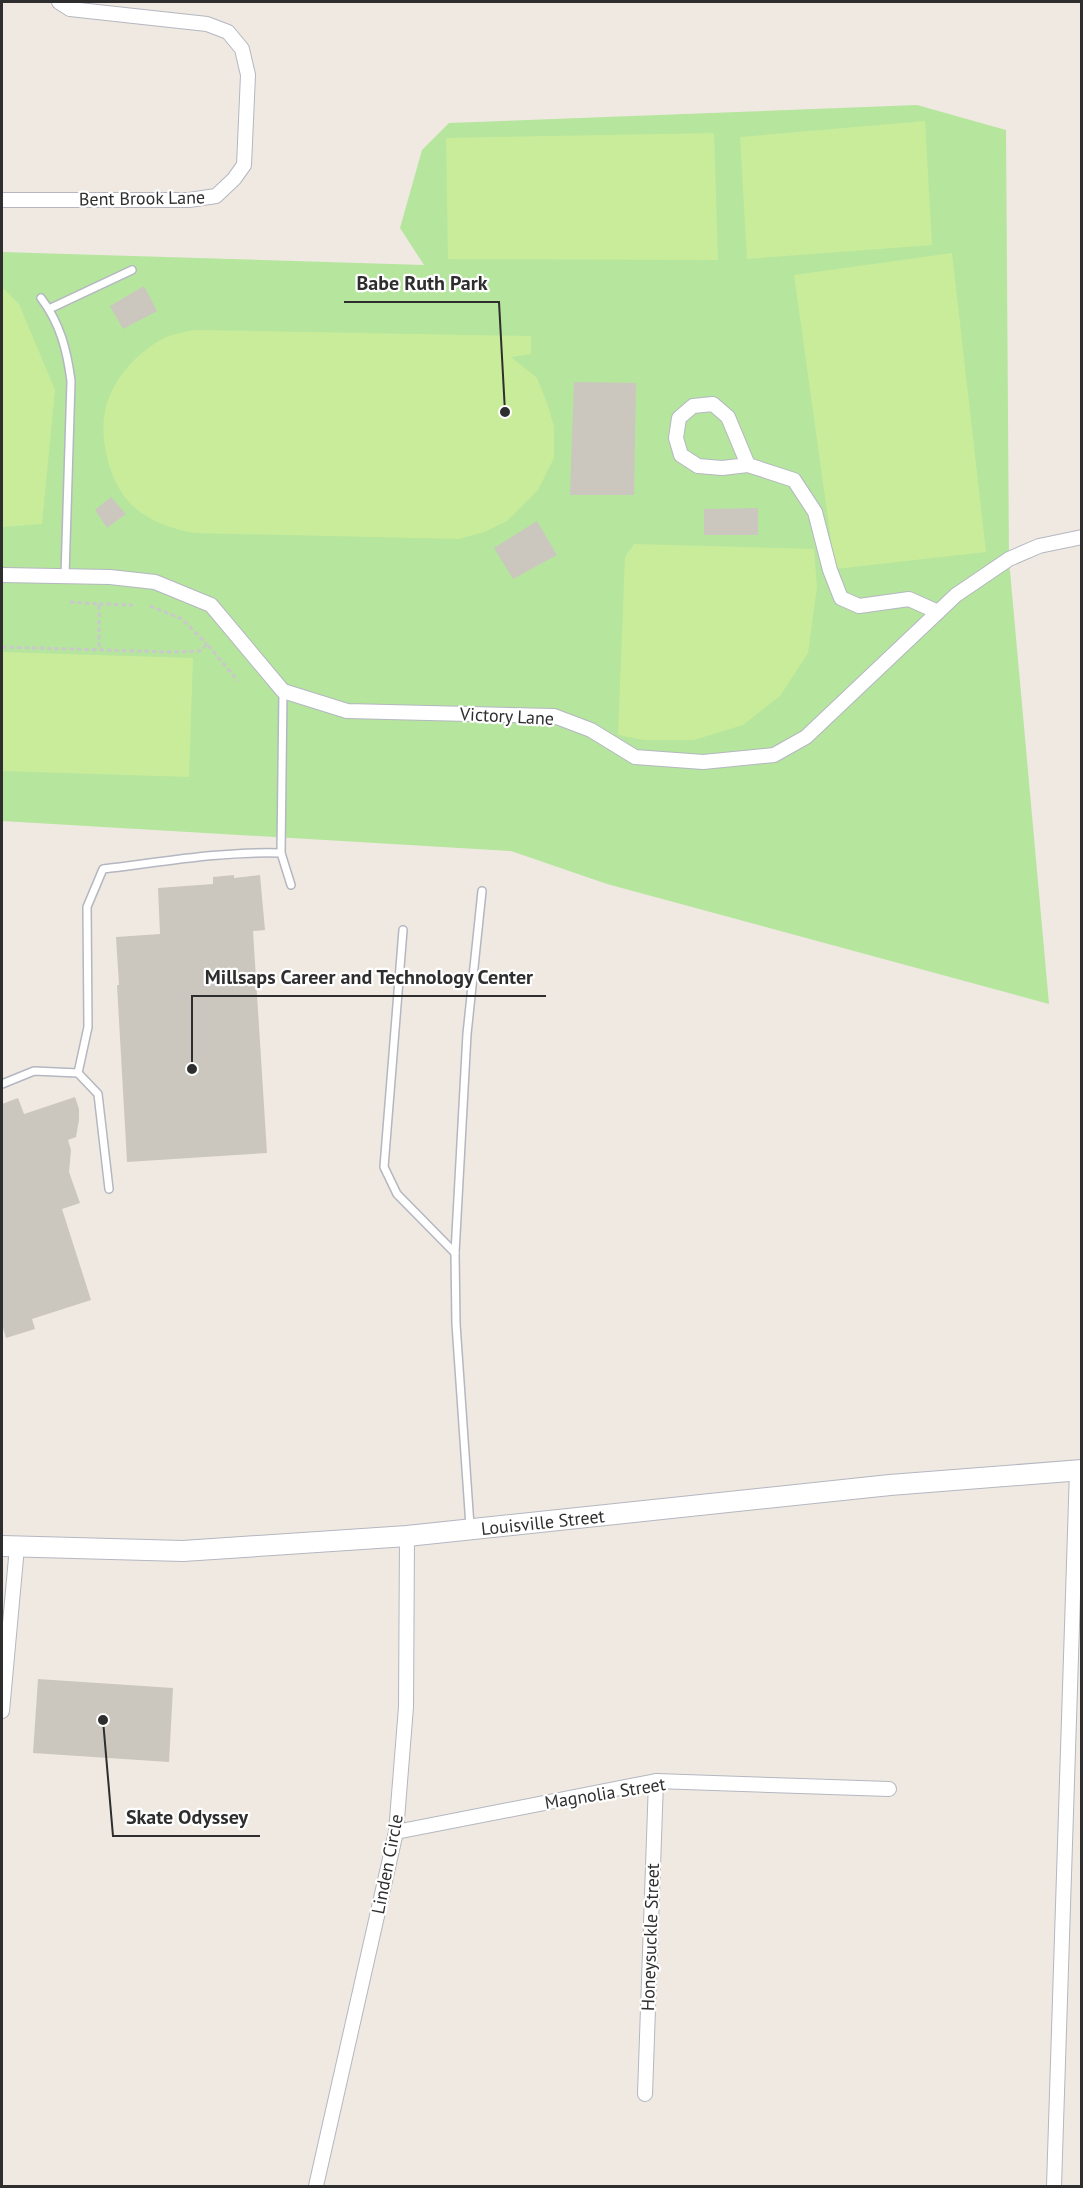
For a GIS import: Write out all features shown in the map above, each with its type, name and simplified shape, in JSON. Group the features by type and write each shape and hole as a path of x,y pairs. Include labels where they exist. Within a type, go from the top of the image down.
{"main road":[{"name":"Louisville Street","path":"9,1546 183,1551 407,1536 890,1485 1079,1470"}],"street":[{"name":"Bent Brook Lane","path":"2,200 189,200 216,196 234,179 244,165 248,75 242,49 228,32 207,24 70,9 59,2"},
{"path":"748,465 728,417 713,404 693,406 679,418 676,438 681,455 698,466 722,468 748,465 794,480 815,512 830,570 841,598 859,606 909,599 938,612"},
{"name":"Victory Lane","path":"283,691 347,711 554,716 591,730 635,757 703,762 774,755 806,737 956,595 1009,560 1039,546 1082,537"},
{"path":"2,575 110,577 155,582 212,605 283,691"},
{"path":"1054,2187 1079,1470"},
{"name":"Linden Circle","path":"316,2187 396,1832 406,1707 407,1536"},
{"path":"2,1711 9,1546"},
{"name":"Magnolia Street","path":"396,1832 656,1781 889,1789"},
{"name":"Honeysuckle Street","path":"645,2094 656,1781"}],"lane":[{"path":"49,309 132,270"},
{"path":"41,298 49,309 68,351 71,381 65,576"},
{"path":"283,691 281,853 291,885"},
{"path":"78,1072 88,1028 87,907 103,869 264,852 281,853"},
{"path":"471,1529 456,1324 455,1253 467,1034 482,891"},
{"path":"402,930 384,1167 397,1194 455,1253"},
{"path":"2,1084 34,1071 78,1072 98,1094 109,1189"}],"path":[{"path":"70,603 133,605"},
{"path":"99,603 99,650"},
{"path":"150,606 182,619 238,681"},
{"path":"2,648 200,651 207,644"}],"green space":[{"path":"917,105 1006,130 1009,560 1049,1004 607,884 511,851 2,821 2,252 424,265 400,228 422,150 449,123"},
{"path":"925,121 932,245 747,259 740,137"},
{"path":"714,133 718,260 448,259 446,138"},
{"path":"952,253 986,552 835,569 794,275"},
{"path":"2,287 19,304 55,390 42,524 2,527"},
{"path":"195,330 531,336 531,354 511,357 537,378 554,426 554,458 538,490 507,521 484,532 459,539 194,533 168,526 143,514 122,493 107,457 103,431 104,418 115,386 136,359 164,338"},
{"path":"634,544 814,549 817,587 808,653 780,696 743,725 694,740 644,740 618,735 625,557"},
{"path":"2,652 193,658 189,777 2,771"}],"building":[{"path":"144,286 157,311 123,329 110,306"},
{"path":"574,382 636,383 634,495 570,495"},
{"path":"111,497 126,514 107,528 95,510"},
{"path":"758,508 758,535 704,535 704,509"},
{"path":"537,521 557,555 513,579 494,548"},
{"path":"234,875 234,878 260,875 265,930 253,931 267,1153 127,1162 116,937 160,934 158,888 213,884 213,877"},
{"path":"75,1097 79,1109 79,1120 76,1137 68,1140 71,1150 69,1172 80,1203 62,1209 91,1300 32,1319 35,1329 6,1338 2,1324 2,1104 18,1098 24,1114"},
{"path":"38,1679 173,1688 169,1762 33,1753"}],"place":[{"name":"Babe Ruth Park","path":"505,412"},
{"name":"Millsaps Career and Technology Center","path":"192,1069"},
{"name":"Skate Odyssey","path":"103,1720"}]}
